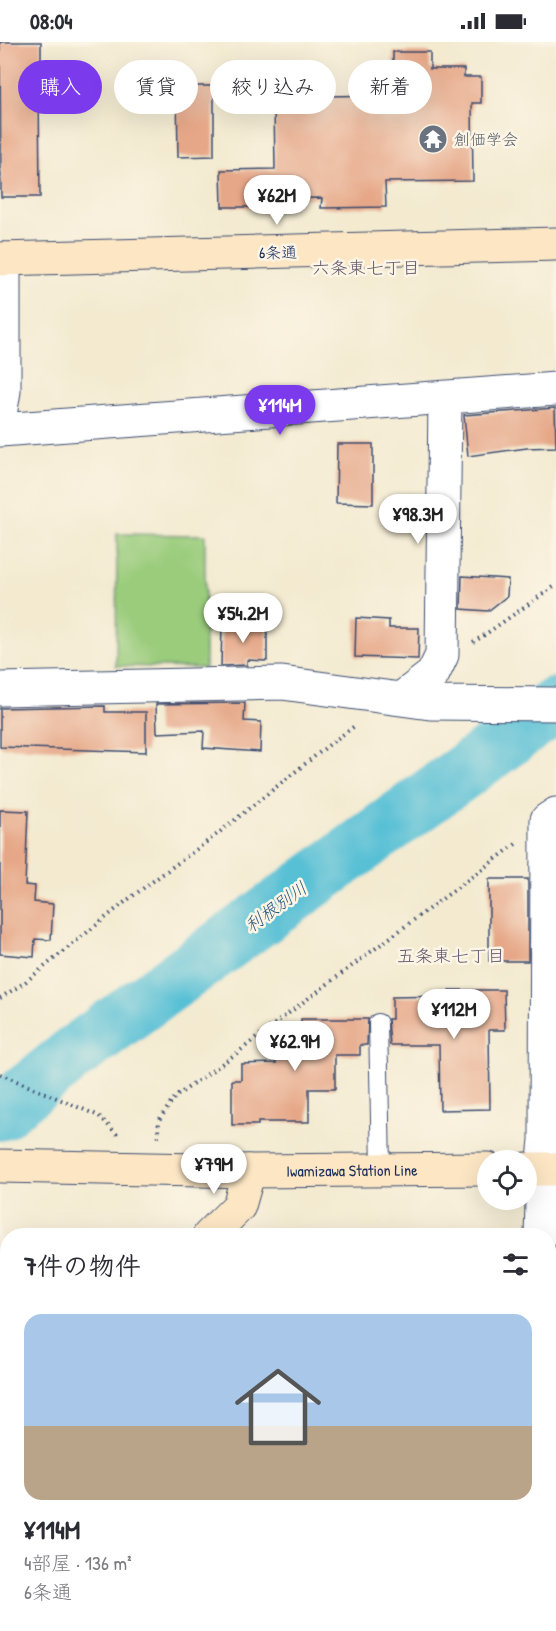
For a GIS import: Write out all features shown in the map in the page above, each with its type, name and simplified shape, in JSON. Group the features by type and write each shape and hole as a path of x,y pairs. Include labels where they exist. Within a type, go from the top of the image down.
{"street":[{"name":"6条通","path":"2,259 556,244"},
{"path":"0,415 4,391 2,259"},
{"path":"0,430 556,389"},
{"path":"403,699 434,674 442,655 445,398"},
{"path":"0,689 282,683 403,699 556,704"},
{"path":"542,1228 542,1169 546,1140 552,817"},
{"name":"Iwamizawa Station Line","path":"0,1166 249,1171 477,1169"},
{"path":"217,1228 239,1206 249,1171"}],"lane":[{"path":"378,1023 381,1168"}],"path":[{"path":"442,655 480,638 556,585"},
{"path":"0,998 24,983 330,744 357,724 403,699"},
{"path":"157,1168 159,1120 175,1097 552,817"},
{"path":"0,1074 99,1116 120,1137"}],"green space":[{"path":"117,534 205,535 205,668 116,666"}],"building":[{"path":"0,42 41,42 41,60 18,60 18,114 39,114 40,197 1,197"},
{"path":"393,52 430,52 430,60 393,60"},
{"path":"432,69 464,69 464,77 481,77 481,103 472,103 473,181 385,182 386,207 321,208 322,198 258,199 258,207 222,207 221,170 275,169 274,114 336,114 336,96 348,96 348,114 432,114"},
{"path":"198,86 210,86 210,114 214,114 214,156 178,157 177,114 198,114"},
{"path":"555,408 556,447 527,448 468,456 464,415"},
{"path":"337,444 373,444 373,504 336,503"},
{"path":"462,576 508,579 507,596 488,611 461,609"},
{"path":"356,618 389,620 389,628 419,628 418,659 355,657"},
{"path":"222,624 267,625 267,661 247,660 247,665 221,666"},
{"path":"245,703 244,721 261,722 260,752 203,748 204,731 157,733 156,704"},
{"path":"105,706 105,712 146,712 146,752 0,747 0,708"},
{"path":"0,810 28,811 25,885 35,886 34,902 53,904 51,940 35,939 34,957 0,954"},
{"path":"489,879 528,879 528,961 489,961"},
{"path":"449,990 504,990 505,1030 489,1030 490,1109 440,1110 439,1045 390,1045 388,1019 392,1019 392,997 449,996"},
{"path":"301,1019 368,1019 367,1045 360,1045 360,1055 335,1055 335,1089 309,1089 309,1122 258,1122 258,1125 232,1125 232,1080 241,1080 241,1064 276,1063 275,1040 301,1040"}],"waterway":[{"name":"利根別川","path":"0,1113 77,1051 556,705"}],"place":[{"name":"創価学会","path":"433,139"}],"district":[{"name":"六条東七丁目","path":"366,268"},
{"name":"五条東七丁目","path":"451,956"}]}
